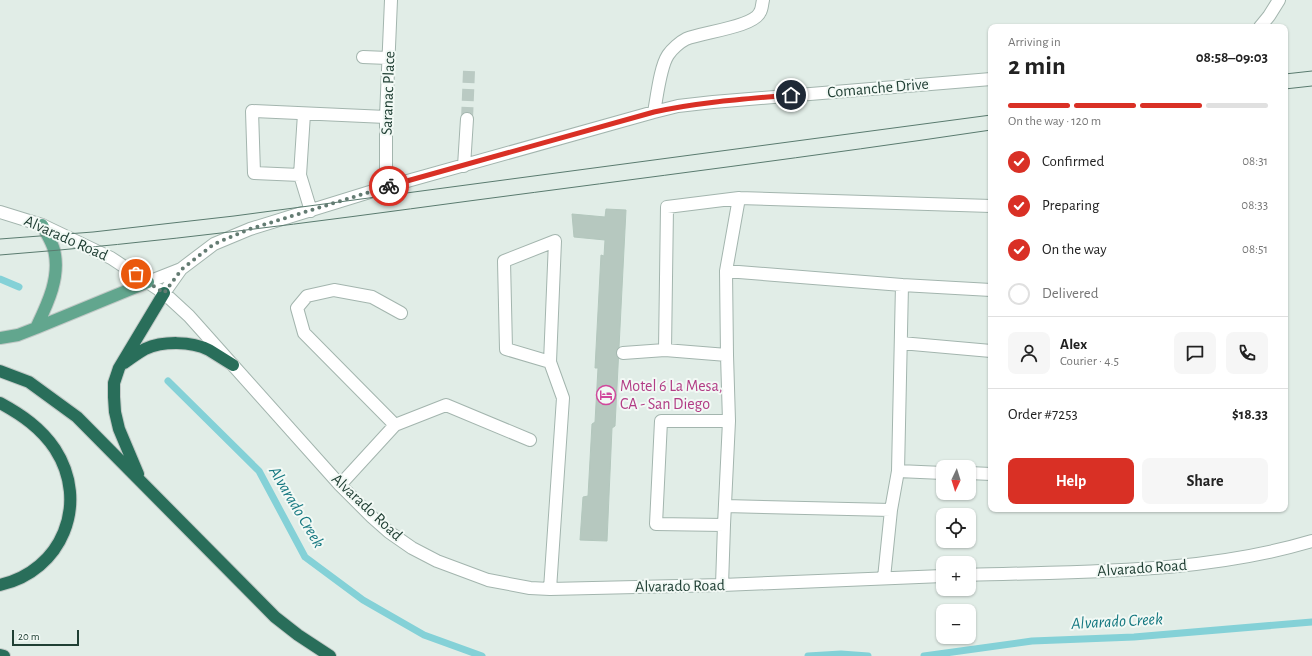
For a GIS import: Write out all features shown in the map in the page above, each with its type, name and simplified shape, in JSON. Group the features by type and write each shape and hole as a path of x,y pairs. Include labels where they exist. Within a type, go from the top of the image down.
{"highway":[{"path":"140,481 119,429 115,412 114,383 119,368 164,293"},
{"path":"119,368 144,349 159,344 192,345 208,350 233,365"},
{"path":"0,371 29,382 77,417 275,617 298,635 330,656"},
{"path":"0,403 33,423 45,436 63,464 68,479 70,493 68,522 64,535 56,548 37,569 26,576 0,585"},
{"path":"0,654 4,656"}],"main road":[{"path":"36,328 50,298 56,272 54,249 42,225"},
{"path":"0,338 18,335 148,282"}],"street":[{"name":"Saranac Place","path":"386,187 386,118 391,0"},
{"path":"654,112 663,66 668,56 676,46 685,40 698,35 745,24 760,13 763,0"},
{"path":"1262,24 1279,0"},
{"path":"363,57 388,58"},
{"name":"Comanche Drive","path":"148,282 182,269 214,244 250,229 386,187 678,106 988,79"},
{"path":"300,175 254,173 252,111 386,118"},
{"path":"304,114 300,175 311,211"},
{"path":"464,166 467,119"},
{"path":"665,350 667,207 739,198 988,206"},
{"path":"722,585 729,421 726,271 739,198"},
{"name":"Alvarado Road","path":"0,212 42,225 111,258 164,293 189,316 340,485 358,503 389,532 412,548 437,561 488,580 530,588 550,589 722,585 936,576"},
{"path":"550,362 506,349 504,261 555,241 550,362 563,398 550,589"},
{"path":"164,293 182,269"},
{"path":"726,271 902,285 988,290"},
{"path":"884,578 898,471 902,285"},
{"path":"395,425 304,333 297,308 307,296 334,290 372,297 401,313"},
{"path":"901,343 988,351"},
{"path":"623,353 665,350 727,355"},
{"path":"340,485 395,425 446,405 530,440"},
{"path":"724,525 656,524 661,422 729,421"},
{"path":"898,471 936,472"},
{"path":"976,473 988,474"},
{"path":"725,506 892,510"},
{"name":"Alvarado Road","path":"976,575 1092,571 1178,566 1255,556 1312,541"}],"building":[{"name":"Motel 6 La Mesa, CA - San Diego","path":"606,209 626,210 615,426 612,428 607,541 580,540 583,497 588,496 592,424 595,422 598,368 595,368 601,255 604,256 605,240 574,237 572,214 605,217"}],"waterway":[{"name":"Alvarado Creek","path":"0,279 19,287"},
{"name":"Alvarado Creek","path":"168,381 259,471 305,557 363,600 424,635 482,656"},
{"name":"Alvarado Creek","path":"924,656 1032,641 1134,637 1312,622"},
{"name":"Alvarado Creek","path":"808,656 841,654 868,656"}],"tunnel":[{"path":"467,119 469,71"}],"tram line":[{"path":"1288,74 1312,71"},
{"path":"1288,89 1312,86"},
{"path":"0,239 93,232 234,216 988,115"},
{"path":"0,255 176,238 293,224 795,158 988,130"}],"way so far":[{"path":"136,274 164,293 182,269 214,244 250,229 389,186"}],"place":[{"name":"Motel 6 La Mesa, CA - San Diego","path":"606,395"}],"route":[{"path":"389,186 678,106 791,95"}]}
